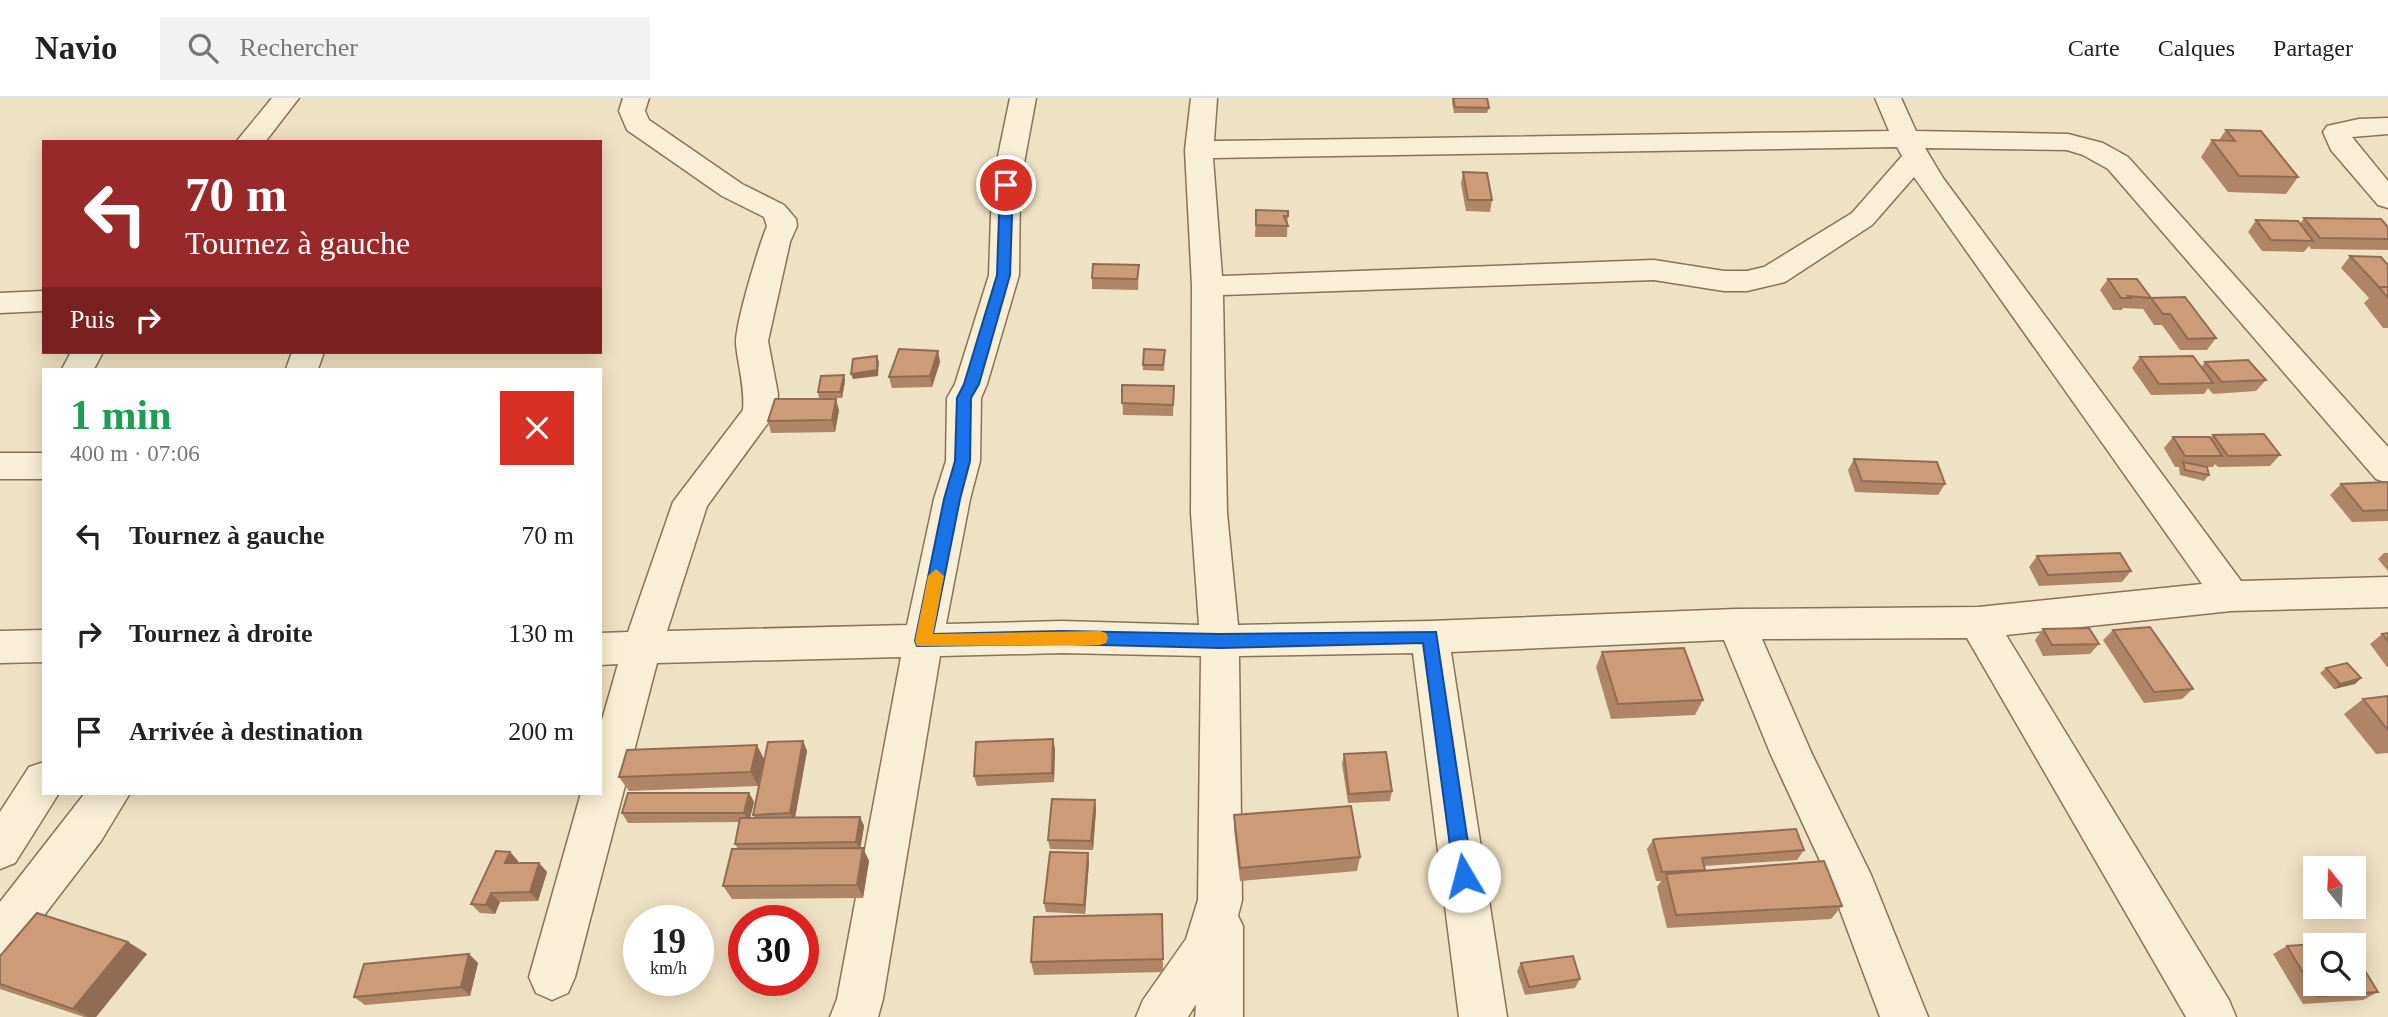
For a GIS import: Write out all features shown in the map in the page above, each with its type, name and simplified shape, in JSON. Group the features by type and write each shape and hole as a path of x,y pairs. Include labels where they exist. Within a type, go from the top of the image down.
{"street":[{"path":"252,140 286,98"},
{"path":"602,794 642,648 691,502 759,412 761,394 752,341 775,242 782,226 781,219 774,211 732,190 637,124 632,111 636,98"},
{"path":"854,1017 860,999 923,641 962,461 964,398 971,384 1003,275 1006,185 1023,98"},
{"path":"1204,98 1199,149 1207,286 1209,513 1220,641 1219,1017"},
{"path":"1888,98 1930,180 2231,596"},
{"path":"2388,126 2359,127 2337,132 2341,144 2388,199"},
{"path":"1199,149 1912,147 2068,142 2093,149 2118,163 2388,470"},
{"path":"1207,286 1654,270 1724,281 1747,281 1774,275 1786,269 1862,219 1912,147"},
{"path":"0,303 42,301"},
{"path":"602,649 1062,638 1220,641 1736,624 1978,622 2231,596 2388,592"},
{"path":"1978,622 2212,1017"},
{"path":"1736,624 1792,755 1849,875 1904,1017"},
{"path":"1430,636 1483,1017"},
{"path":"0,647 42,646"},
{"path":"0,849 42,783"},
{"path":"0,937 108,795"},
{"path":"552,977 602,795"},
{"path":"1160,1017 1206,949 1220,900"}],"building":[{"path":"1453,98 1487,98 1489,108 1455,107"},
{"path":"2226,130 2261,131 2298,177 2239,176 2212,140 2235,141"},
{"path":"1463,172 1487,173 1492,200 1468,200"},
{"path":"1256,210 1288,211 1288,216 1284,216 1288,226 1256,225"},
{"path":"2304,218 2381,219 2388,227 2388,239 2320,238"},
{"path":"2256,220 2298,221 2313,241 2271,240"},
{"path":"2350,256 2381,257 2388,265 2388,287 2379,287"},
{"path":"1093,264 1139,265 1137,279 1092,278"},
{"path":"2108,279 2137,279 2151,298 2121,298"},
{"path":"2379,287 2388,287 2388,298"},
{"path":"2185,297 2216,338 2188,339 2170,314 2163,314 2151,298"},
{"path":"899,349 938,351 930,376 889,377"},
{"path":"1144,349 1165,350 1163,365 1143,365"},
{"path":"877,356 877,370 851,374 853,359"},
{"path":"2193,356 2213,383 2159,384 2140,357"},
{"path":"2248,360 2266,380 2222,382 2205,362"},
{"path":"844,375 840,392 818,392 821,376"},
{"path":"1122,385 1174,386 1173,405 1122,403"},
{"path":"775,399 836,399 832,420 768,421"},
{"path":"2264,434 2280,455 2228,456 2213,435"},
{"path":"2173,437 2210,437 2222,456 2185,456"},
{"path":"1854,459 1937,462 1945,484 1862,481"},
{"path":"2183,462 2207,467 2209,475 2185,470"},
{"path":"2387,482 2388,510 2363,511 2341,484"},
{"path":"2120,553 2131,571 2048,575 2037,556"},
{"path":"2150,627 2193,689 2154,692 2113,630"},
{"path":"2089,628 2099,644 2052,645 2043,629"},
{"path":"1684,648 1703,700 1618,704 1602,652"},
{"path":"2347,663 2361,678 2340,684 2326,668"},
{"path":"2388,696 2388,730 2363,699"},
{"path":"1053,739 1052,773 974,776 976,742"},
{"path":"803,741 790,813 753,815 768,742"},
{"path":"757,745 751,772 619,777 627,750"},
{"path":"1386,752 1392,791 1349,794 1344,754"},
{"path":"628,793 749,793 744,813 622,813"},
{"path":"1052,799 1095,800 1091,841 1048,840"},
{"path":"1351,806 1360,857 1240,868 1234,815"},
{"path":"860,817 856,842 735,844 740,818"},
{"path":"1796,829 1804,850 1702,858 1705,870 1662,872 1653,840 1655,839"},
{"path":"863,848 857,885 723,886 732,849"},
{"path":"496,851 510,852 505,863 539,863 530,892 491,893 486,905 471,904"},
{"path":"1050,852 1088,853 1084,905 1044,903"},
{"path":"1824,861 1842,906 1676,915 1666,874"},
{"path":"37,913 128,942 73,1009 0,984 0,956"},
{"path":"1162,914 1163,959 1031,962 1034,917"},
{"path":"2303,945 2303,973 2287,946"},
{"path":"469,954 461,987 354,997 364,964"},
{"path":"1573,956 1580,979 1529,987 1521,963"},
{"path":"2366,972 2378,992 2366,993"}],"slow traffic":[{"path":"936,576 923,641 1100,638"}],"route":[{"path":"1006,185 1003,275 971,384 964,398 962,461 923,641 1062,638 1220,641 1430,636 1464,876"}]}
